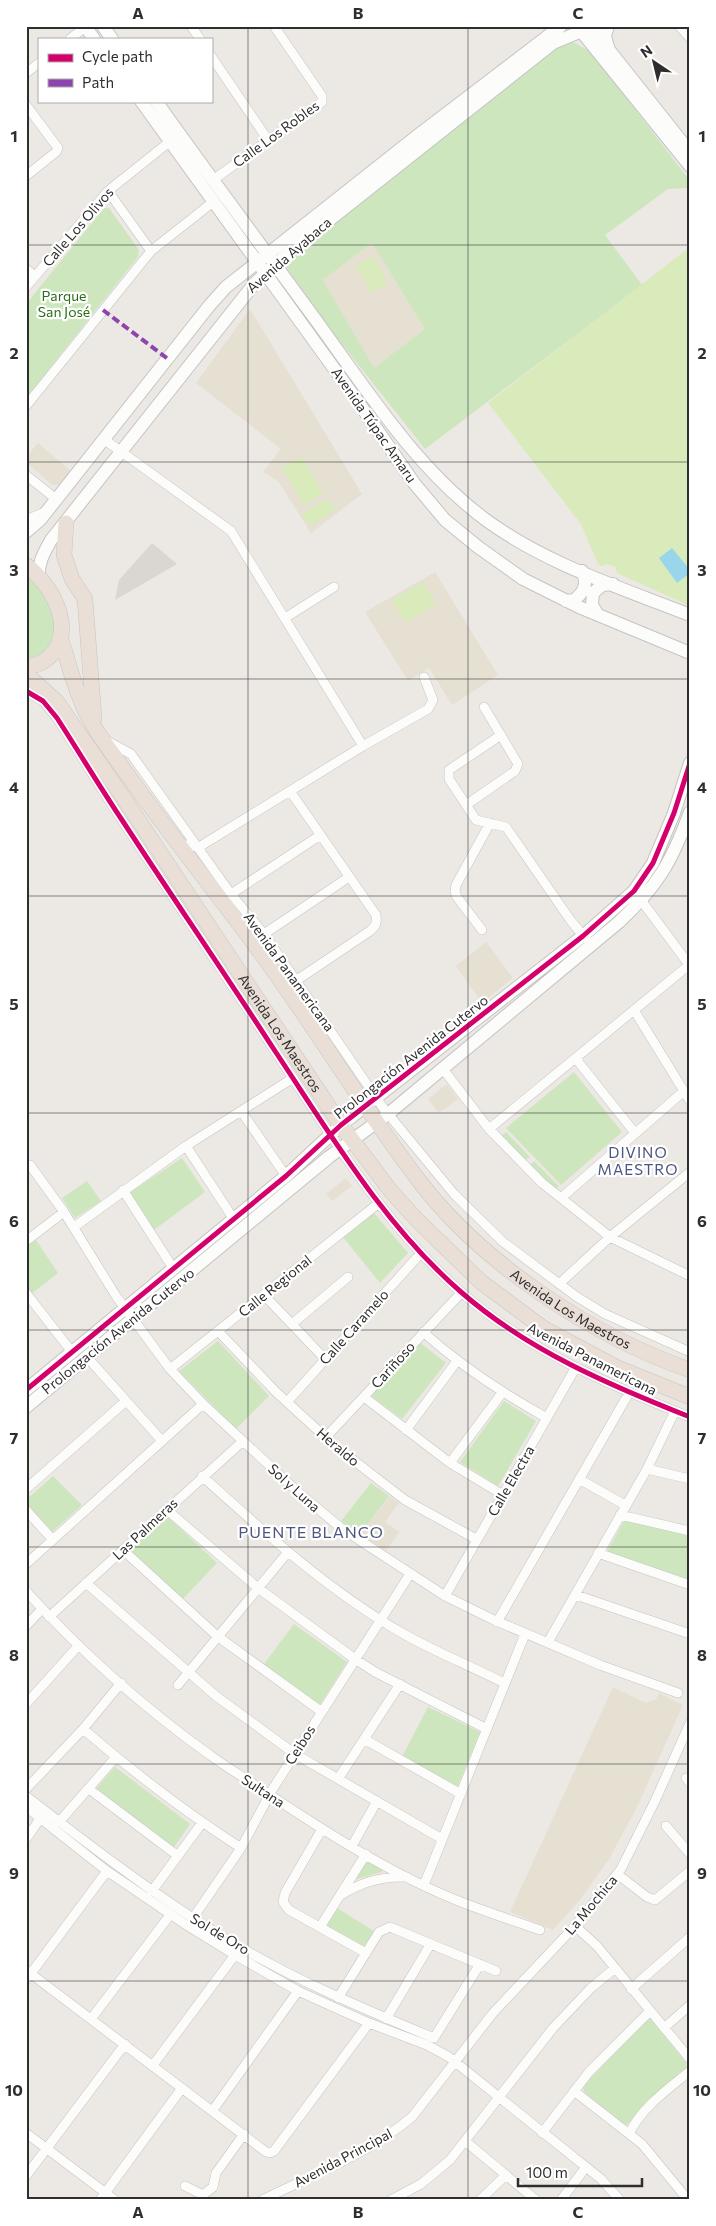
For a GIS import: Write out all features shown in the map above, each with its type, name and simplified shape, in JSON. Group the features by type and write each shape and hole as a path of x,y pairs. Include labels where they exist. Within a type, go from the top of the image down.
{"highway":[{"path":"66,522 64,555 72,579 86,599 93,711 95,723 102,738"},
{"name":"Avenida Los Maestros","path":"26,565 50,590 56,604 61,625 60,637 83,705 102,738 177,844 383,1118 435,1200 490,1253 526,1282 572,1313 645,1352 690,1370"},
{"path":"26,667 46,660 56,649 60,637"},
{"name":"Avenida Los Maestros","path":"26,674 57,702 81,746 216,937 332,1129 416,1219 466,1269 498,1296 543,1328 582,1351 643,1379 690,1397"},
{"path":"193,927 216,937"}],"street":[{"path":"103,26 111,38"},
{"path":"191,26 199,38"},
{"name":"Calle Los Robles","path":"213,180 320,104 322,96 274,26"},
{"path":"602,50 608,26"},
{"path":"679,26 690,38"},
{"path":"71,38 85,27 93,38"},
{"name":"Avenida Ayabaca","path":"39,577 38,565 51,540 266,263 558,27"},
{"path":"586,28 690,166"},
{"name":"Avenida Ayabaca","path":"26,532 40,520 209,306 226,288 266,263 552,43 586,28"},
{"path":"552,43 574,39 602,50 690,152"},
{"path":"212,57 268,140"},
{"path":"26,72 38,64"},
{"name":"Avenida Túpac Amaru","path":"142,102 213,180 356,399 414,483 445,520 523,579 566,601 690,653"},
{"name":"Avenida Túpac Amaru","path":"157,102 175,138 213,202 266,263 434,474 467,506 504,532 551,557 690,615"},
{"path":"26,104 58,148 56,152 26,176"},
{"name":"Calle Los Olivos","path":"26,287 108,191 175,138"},
{"path":"108,191 151,251"},
{"path":"26,406 151,251 213,202"},
{"path":"26,269 35,276"},
{"path":"356,399 367,391"},
{"path":"105,440 230,531 363,746"},
{"path":"26,475 56,499"},
{"path":"26,520 47,510"},
{"path":"566,601 574,600 584,590 585,578 582,571"},
{"path":"598,615 592,605 593,593 602,585 614,584"},
{"path":"285,618 334,587"},
{"path":"177,844 199,847 431,705 433,700 424,676"},
{"path":"28,695 49,709 81,746 93,777 293,1078 332,1129"},
{"path":"466,805 515,772 518,764 484,707"},
{"path":"501,735 449,770 449,779 476,820 506,827 587,940"},
{"name":"Avenida Panamericana","path":"102,738 131,754 231,894 264,934 297,980 371,1102"},
{"name":"Prolongación Avenida Cutervo","path":"638,896 661,844 690,763"},
{"path":"290,791 319,836 376,915 375,926 297,980"},
{"name":"Prolongación Avenida Cutervo","path":"26,1407 347,1145 447,1066 587,940 658,881 676,850 690,812"},
{"path":"482,930 455,892 456,885 490,823"},
{"path":"231,894 319,836"},
{"path":"661,844 676,850"},
{"path":"264,934 349,876"},
{"path":"489,1129 689,966 638,896"},
{"name":"Prolongación Avenida Cutervo","path":"27,1387 286,1176 332,1129 371,1102 587,940"},
{"path":"634,1010 690,1101"},
{"path":"438,1051 446,1048 449,1051 447,1066 489,1129 542,1183 610,1237 690,1276"},
{"path":"576,1059 635,1133"},
{"path":"74,1226 186,1146 293,1078"},
{"path":"561,1198 684,1091"},
{"path":"241,1110 286,1176"},
{"path":"383,1118 502,1242 559,1284 605,1314 690,1352"},
{"name":"Avenida Panamericana","path":"347,1145 379,1203 421,1253 461,1293 515,1333 576,1367 629,1393 690,1417"},
{"path":"186,1146 233,1218"},
{"name":"Sol y Luna","path":"26,1165 30,1165 38,1174 74,1226 125,1308 170,1369 242,1441 340,1528 445,1596 497,1622 600,1665 678,1693"},
{"path":"559,1284 610,1237 690,1172"},
{"path":"123,1190 173,1268"},
{"name":"Calle Regional","path":"170,1369 219,1332 379,1203"},
{"path":"26,1241 64,1212"},
{"name":"Calle Caramelo","path":"287,1402 421,1253"},
{"path":"292,1324 348,1277"},
{"path":"26,1293 72,1352"},
{"name":"Cariñoso","path":"326,1437 422,1332 461,1293"},
{"path":"264,1295 325,1359"},
{"name":"Heraldo","path":"219,1332 287,1402 326,1437 405,1500 476,1539"},
{"path":"422,1332 457,1361 502,1393 547,1418"},
{"path":"87,1357 162,1441"},
{"path":"406,1430 457,1361"},
{"name":"Calle Electra","path":"445,1596 576,1367"},
{"path":"450,1463 502,1393"},
{"path":"497,1622 629,1393"},
{"path":"364,1397 450,1463 503,1495"},
{"path":"26,1489 126,1401"},
{"path":"26,1564 203,1404"},
{"path":"548,1642 647,1469 675,1411"},
{"name":"Las Palmeras","path":"49,1617 242,1441"},
{"path":"647,1469 690,1479"},
{"path":"202,1476 288,1552 380,1619 403,1634 504,1683"},
{"path":"580,1479 625,1506"},
{"path":"166,1509 258,1588 355,1659 487,1729"},
{"path":"26,1510 53,1540"},
{"path":"620,1514 690,1531"},
{"path":"123,1550 217,1636 322,1712"},
{"path":"178,1684 288,1552"},
{"path":"598,1553 690,1585"},
{"name":"Ceibos","path":"193,1918 241,1848 295,1754 410,1574"},
{"path":"86,1583 188,1673 295,1754 442,1839"},
{"name":"Sultana","path":"26,1591 49,1617 121,1683 209,1754 270,1795 322,1829 408,1877 461,1902 540,1930"},
{"path":"576,1595 690,1634"},
{"path":"26,1626 42,1609"},
{"path":"424,1885 525,1634"},
{"path":"26,1704 79,1645"},
{"path":"26,1789 83,1729 121,1683"},
{"path":"338,1779 400,1684"},
{"name":"La Mochica","path":"455,2062 511,1994 575,1926 617,1874 655,1802 690,1723"},
{"path":"83,1729 116,1758 202,1823 241,1848"},
{"path":"364,1739 461,1794"},
{"path":"60,1822 116,1758"},
{"path":"89,1789 178,1856"},
{"name":"Sol de Oro","path":"26,1796 152,1891 241,1947 338,1998 434,2038 480,1964"},
{"path":"352,1846 377,1801"},
{"path":"26,1807 107,1871 170,1915 235,1955 298,1991 369,2023 438,2050 601,2179 620,2200"},
{"path":"26,1839 40,1819"},
{"path":"152,1891 202,1823"},
{"path":"666,1826 690,1854"},
{"path":"322,1829 285,1893 283,1902 289,1910 366,1953"},
{"path":"320,1927 366,1854"},
{"path":"107,1871 28,1975 125,2044 266,2152 274,2152 369,2023"},
{"path":"617,1874 647,1897 655,1900 690,1871"},
{"path":"339,1897 352,1888 371,1881 388,1877 408,1877"},
{"path":"91,2019 170,1915"},
{"path":"575,1926 597,1946 690,2059"},
{"path":"338,1998 379,1932 390,1927 496,1971"},
{"path":"631,1989 690,1937"},
{"path":"386,2019 430,1945"},
{"path":"153,2065 235,1955"},
{"path":"391,2200 432,2176 465,2141 553,2028 591,1988 615,1968"},
{"path":"213,2110 298,1991"},
{"path":"664,2028 690,2005"},
{"path":"542,2132 612,2047 650,2011"},
{"path":"26,2176 125,2044"},
{"name":"Avenida Principal","path":"262,2200 373,2144 396,2130 412,2117 455,2062"},
{"path":"629,2134 635,2122 646,2108 690,2071"},
{"path":"103,2196 182,2088"},
{"path":"574,2091 646,2148 688,2200"},
{"path":"26,2133 47,2148 103,2196 116,2200"},
{"path":"185,2186 203,2195 210,2191 213,2187 216,2173 244,2134"},
{"path":"465,2141 536,2200"},
{"path":"561,2200 586,2167"},
{"path":"480,2200 506,2175"}],"shaded area":[{"path":"372,243 425,329 374,369 323,280"},
{"path":"250,309 362,494 311,533 278,481 263,472 281,449 196,383"},
{"path":"38,443 71,471 59,485 52,485 26,462 26,457"},
{"path":"152,543 177,564 115,600 119,580"},
{"path":"435,572 498,675 452,705 429,668 408,681 365,612"},
{"path":"486,942 513,978 482,1003 456,966"},
{"path":"447,1084 458,1099 439,1113 428,1099"},
{"path":"346,1178 352,1186 332,1201 326,1194"},
{"path":"390,1496 399,1503 385,1522 399,1532 386,1551 361,1534"},
{"path":"613,1687 646,1703 656,1699 659,1693 683,1705 637,1807 609,1859 579,1901 553,1930 510,1912"}],"green space":[{"path":"575,43 591,52 690,181 690,188 668,189 605,235 642,285 425,449 285,272 285,260 556,45","holes":["372,243 425,329 374,368 323,280"]},
{"name":"Parque San José","path":"104,208 109,208 139,250 138,257 26,398 26,304"},
{"path":"690,247 690,606 617,573 615,567 607,564 602,566 598,564 581,524 488,403"},
{"path":"374,256 388,284 371,293 356,265"},
{"path":"301,456 323,494 304,505 282,468"},
{"path":"328,499 335,510 309,526 302,514"},
{"path":"26,571 52,603 57,647 26,664"},
{"path":"423,582 436,604 405,623 392,600"},
{"path":"574,1072 622,1132 561,1185 506,1128"},
{"path":"506,1132 530,1157 525,1160 502,1135"},
{"path":"182,1158 205,1192 154,1230 129,1193"},
{"path":"534,1161 559,1186 555,1190 530,1165"},
{"path":"87,1181 101,1201 75,1218 62,1198"},
{"path":"374,1213 408,1253 380,1283 343,1237"},
{"path":"36,1240 58,1273 30,1295 26,1289 26,1247"},
{"path":"218,1341 269,1396 236,1429 179,1371"},
{"path":"419,1342 446,1363 402,1419 370,1395"},
{"path":"504,1401 536,1421 498,1486 460,1462"},
{"path":"53,1476 82,1505 51,1533 26,1506 26,1500"},
{"path":"371,1483 389,1496 360,1535 341,1521"},
{"path":"167,1516 217,1563 182,1600 128,1552"},
{"path":"625,1519 690,1535 689,1581 607,1552"},
{"path":"294,1624 347,1662 319,1706 264,1664"},
{"path":"428,1707 480,1732 457,1788 402,1757"},
{"path":"115,1767 190,1824 172,1850 93,1792"},
{"path":"367,1861 382,1868 382,1872 357,1879 356,1877"},
{"path":"337,1908 374,1931 364,1946 326,1927"},
{"path":"651,2019 686,2063 687,2070 643,2106 628,2124 624,2125 584,2092 583,2086 646,2021"}],"water":[{"path":"672,548 690,570 690,573 677,583 659,558"}],"marked path":[{"path":"103,310 168,359"}],"cycle path":[{"path":"26,691 43,701 57,718 114,808 338,1147 407,1238 461,1292 513,1332 599,1379 690,1417"},
{"path":"26,1390 286,1176 341,1125 583,936 634,891 653,863 674,813 690,763"}],"district":[{"name":"DIVINO MAESTRO","path":"638,1162"},
{"name":"PUENTE BLANCO","path":"311,1532"}]}
